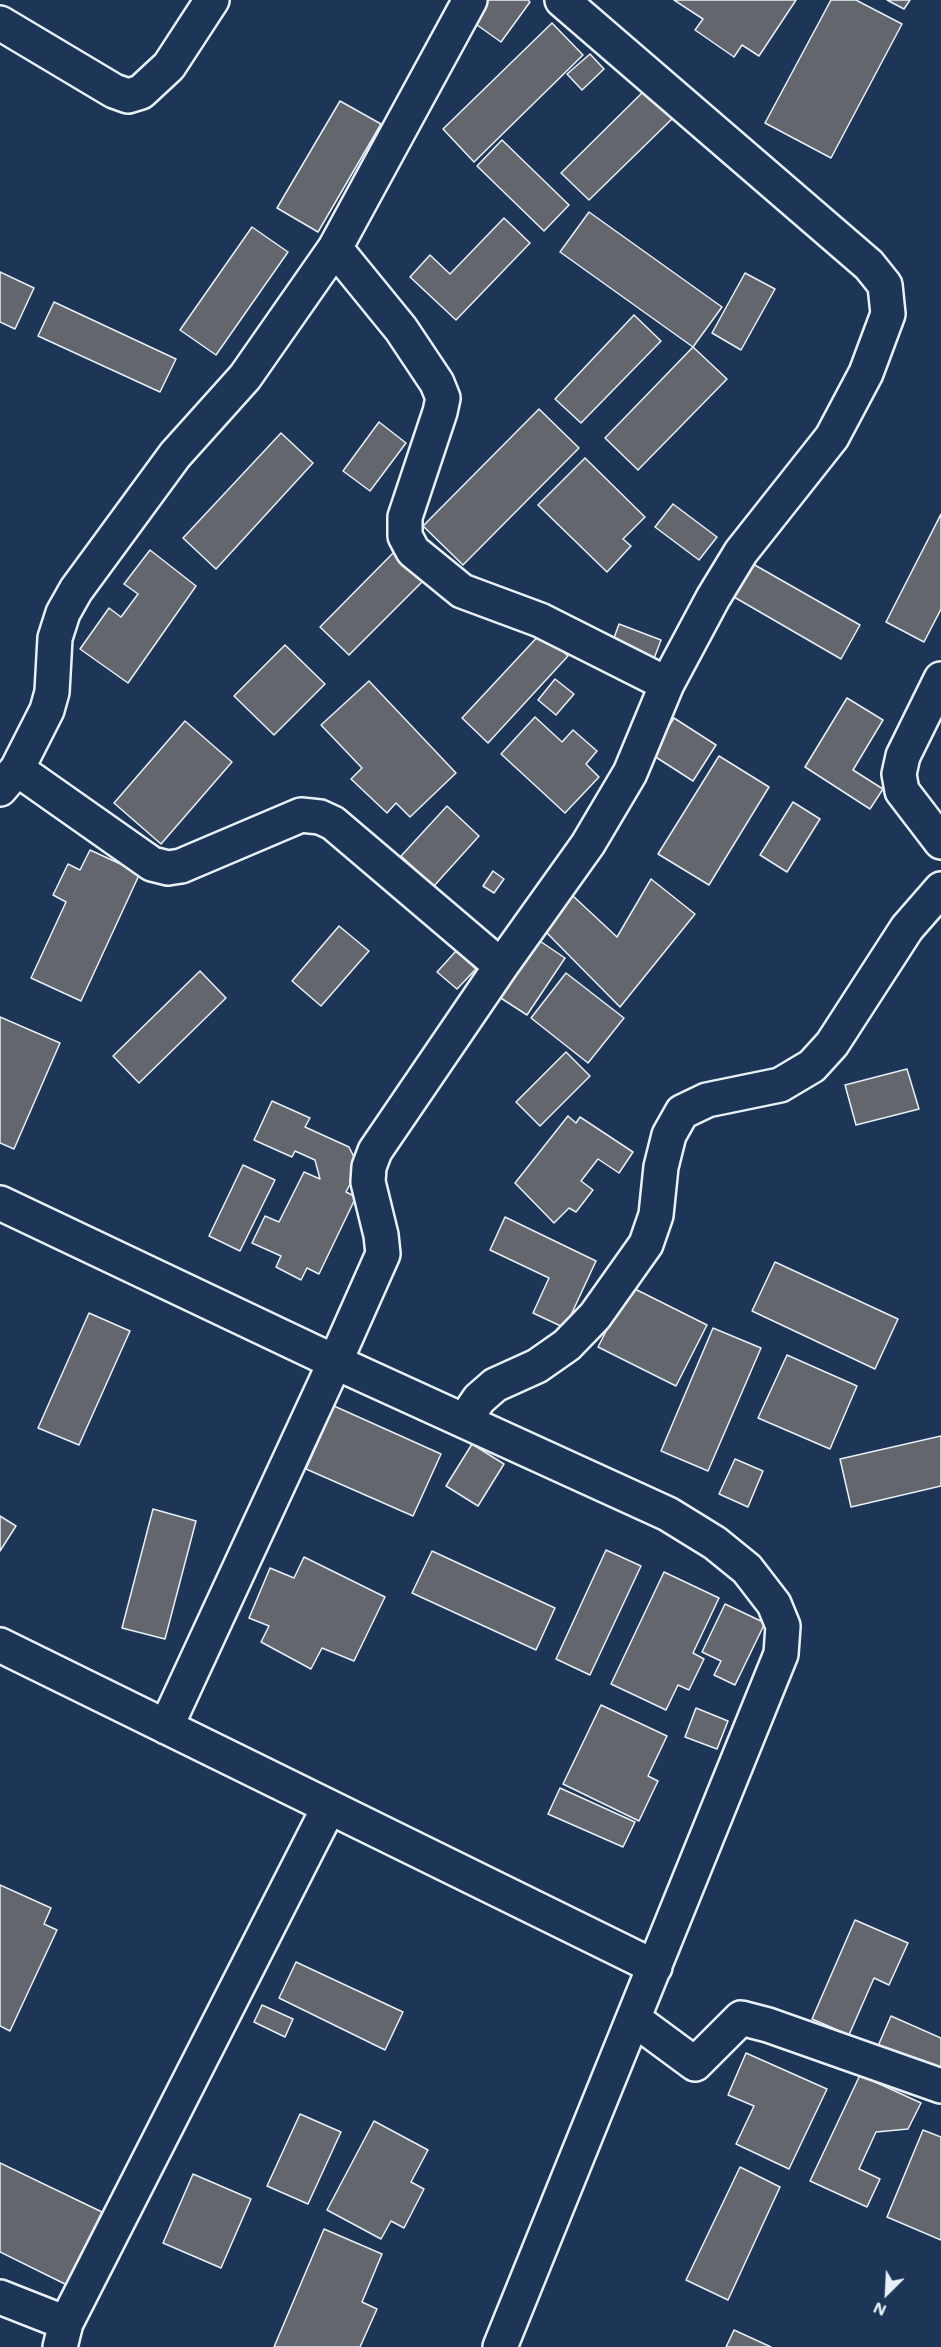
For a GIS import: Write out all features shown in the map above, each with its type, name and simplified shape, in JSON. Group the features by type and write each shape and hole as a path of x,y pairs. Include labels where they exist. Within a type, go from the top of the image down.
{"street":[{"path":"4,34 128,96 141,92 169,66 212,0"},
{"path":"470,0 335,248 245,377 176,455 76,590 63,614 55,638 52,692 47,710 8,779 152,864 168,868 181,866 301,815 320,817 333,823 501,966"},
{"path":"166,1727 383,1254 381,1235 368,1182 369,1167 375,1150 588,844 630,773 668,684 713,598 741,552 803,477 832,437 866,372 888,314 885,285 869,265 756,165 562,0"},
{"path":"335,248 401,329 437,383 443,398 405,517 405,536 413,551 462,591 540,620 668,684"},
{"path":"941,679 903,756 899,774 902,791 941,842"},
{"path":"464,1421 479,1399 495,1385 537,1366 567,1345 601,1308 646,1244 656,1215 661,1167 669,1135 682,1112 707,1100 780,1085 812,1066 832,1044 907,928 941,889"},
{"path":"0,1203 335,1362 668,1514 714,1543 747,1569 774,1604 783,1626 781,1654 500,2347"},
{"path":"1,1648 655,1967"},
{"path":"0,2296 63,2335 329,1807"},
{"path":"634,2019 695,2064 741,2018 768,2025 941,2086"}],"building":[{"path":"484,0 528,0 530,2 501,42 470,20"},
{"path":"674,0 796,0 759,56 742,45 734,57 695,30 703,19"},
{"path":"831,0 856,0 902,24 831,158 765,123"},
{"path":"887,0 910,0 904,9"},
{"path":"552,23 583,55 474,162 443,129"},
{"path":"590,54 604,69 582,90 567,74"},
{"path":"646,89 674,117 589,200 561,173"},
{"path":"340,101 381,124 318,232 277,208"},
{"path":"502,140 569,205 544,231 477,166"},
{"path":"589,212 722,307 693,347 560,252"},
{"path":"504,218 530,243 456,320 410,277 430,255 450,274"},
{"path":"252,227 288,252 216,355 180,330"},
{"path":"0,272 34,288 15,329 0,322"},
{"path":"745,273 775,289 741,350 712,333"},
{"path":"54,302 176,359 160,392 38,336"},
{"path":"634,315 661,341 581,423 555,399"},
{"path":"693,347 727,379 638,470 605,438"},
{"path":"539,409 579,448 463,565 423,526"},
{"path":"379,422 406,443 370,491 343,471"},
{"path":"281,433 313,463 216,569 183,538"},
{"path":"585,458 645,517 623,539 631,546 607,572 538,505"},
{"path":"673,504 717,537 699,560 655,527"},
{"path":"941,514 941,609 924,642 886,622"},
{"path":"397,549 426,578 349,655 320,627"},
{"path":"150,550 196,586 128,683 80,649 109,608 121,617 138,594 124,584"},
{"path":"753,564 860,625 841,659 734,597"},
{"path":"619,624 661,640 652,664 610,649"},
{"path":"542,632 568,656 488,743 462,718"},
{"path":"285,645 325,684 274,735 234,696"},
{"path":"555,679 574,694 556,715 538,700"},
{"path":"369,681 456,773 410,817 396,803 387,813 351,779 362,768 321,725"},
{"path":"847,698 883,720 853,770 883,789 870,809 805,767"},
{"path":"535,717 562,742 573,730 597,751 586,764 599,777 565,813 501,754"},
{"path":"674,718 716,745 693,781 651,754"},
{"path":"185,721 232,762 161,844 114,803"},
{"path":"719,756 769,787 709,885 658,854"},
{"path":"793,802 820,819 787,872 760,855"},
{"path":"447,806 479,836 434,886 401,856"},
{"path":"90,850 140,873 81,1001 31,978 66,902 53,895 68,864 80,870"},
{"path":"493,871 504,879 494,893 483,886"},
{"path":"651,879 695,914 620,1007 542,928 573,896 617,937"},
{"path":"339,926 369,951 321,1006 292,981"},
{"path":"531,935 565,958 527,1015 493,993"},
{"path":"456,951 476,969 457,989 437,972"},
{"path":"200,971 226,998 139,1083 113,1056"},
{"path":"566,973 624,1018 588,1063 531,1018"},
{"path":"0,1017 60,1043 14,1149 0,1143"},
{"path":"566,1052 590,1076 540,1126 516,1102"},
{"path":"907,1069 919,1109 856,1125 845,1085"},
{"path":"272,1101 310,1118 305,1127 349,1147 359,1167 346,1192 356,1197 319,1274 307,1268 301,1280 276,1267 281,1256 252,1243 265,1216 279,1222 304,1172 320,1179 315,1160 295,1151 292,1157 254,1140"},
{"path":"568,1116 576,1123 580,1117 633,1152 619,1173 598,1159 581,1181 593,1190 576,1212 569,1208 554,1223 515,1183"},
{"path":"243,1165 275,1180 240,1251 209,1236"},
{"path":"505,1217 596,1261 565,1328 533,1313 549,1278 490,1250"},
{"path":"775,1262 898,1319 875,1369 752,1311"},
{"path":"629,1286 707,1325 676,1386 598,1347"},
{"path":"89,1313 130,1331 79,1445 38,1428"},
{"path":"713,1328 761,1348 708,1471 661,1451"},
{"path":"787,1355 857,1386 830,1449 758,1418"},
{"path":"334,1406 441,1454 413,1516 306,1469"},
{"path":"941,1436 941,1486 851,1507 840,1459"},
{"path":"472,1444 504,1464 478,1506 446,1486"},
{"path":"735,1459 763,1471 748,1507 719,1494"},
{"path":"153,1509 196,1521 165,1639 122,1628"},
{"path":"0,1516 16,1526 0,1551"},
{"path":"606,1550 641,1566 590,1675 556,1659"},
{"path":"432,1551 555,1608 536,1650 412,1593"},
{"path":"304,1557 385,1597 354,1661 322,1648 311,1669 261,1642 269,1626 249,1618 270,1568 294,1578"},
{"path":"664,1572 719,1598 693,1653 704,1659 689,1690 678,1685 666,1710 611,1684"},
{"path":"725,1604 765,1623 735,1685 714,1675 721,1661 702,1652"},
{"path":"601,1705 667,1736 648,1776 658,1781 639,1821 563,1784"},
{"path":"696,1708 728,1721 717,1749 685,1737"},
{"path":"560,1788 635,1822 623,1847 548,1814"},
{"path":"0,1885 51,1908 44,1924 57,1930 10,2031 0,2026"},
{"path":"855,1920 908,1943 889,1985 874,1978 849,2035 812,2019"},
{"path":"296,1962 403,2012 385,2050 279,1998"},
{"path":"262,2005 293,2019 285,2037 254,2022"},
{"path":"891,2016 941,2038 941,2066 938,2073 878,2046"},
{"path":"746,2053 827,2089 789,2169 736,2144 754,2106 728,2095"},
{"path":"860,2075 921,2103 908,2129 876,2132 859,2169 880,2179 867,2207 810,2181"},
{"path":"300,2114 341,2132 308,2204 267,2186"},
{"path":"374,2121 428,2150 411,2182 424,2189 404,2228 391,2221 381,2239 327,2210"},
{"path":"923,2130 941,2137 941,2240 887,2217"},
{"path":"0,2163 102,2212 67,2285 0,2252"},
{"path":"740,2167 780,2187 728,2300 686,2280"},
{"path":"193,2174 251,2199 221,2268 163,2243"},
{"path":"324,2229 382,2254 362,2302 377,2309 360,2347 274,2347"},
{"path":"734,2330 771,2347 726,2347"}]}
